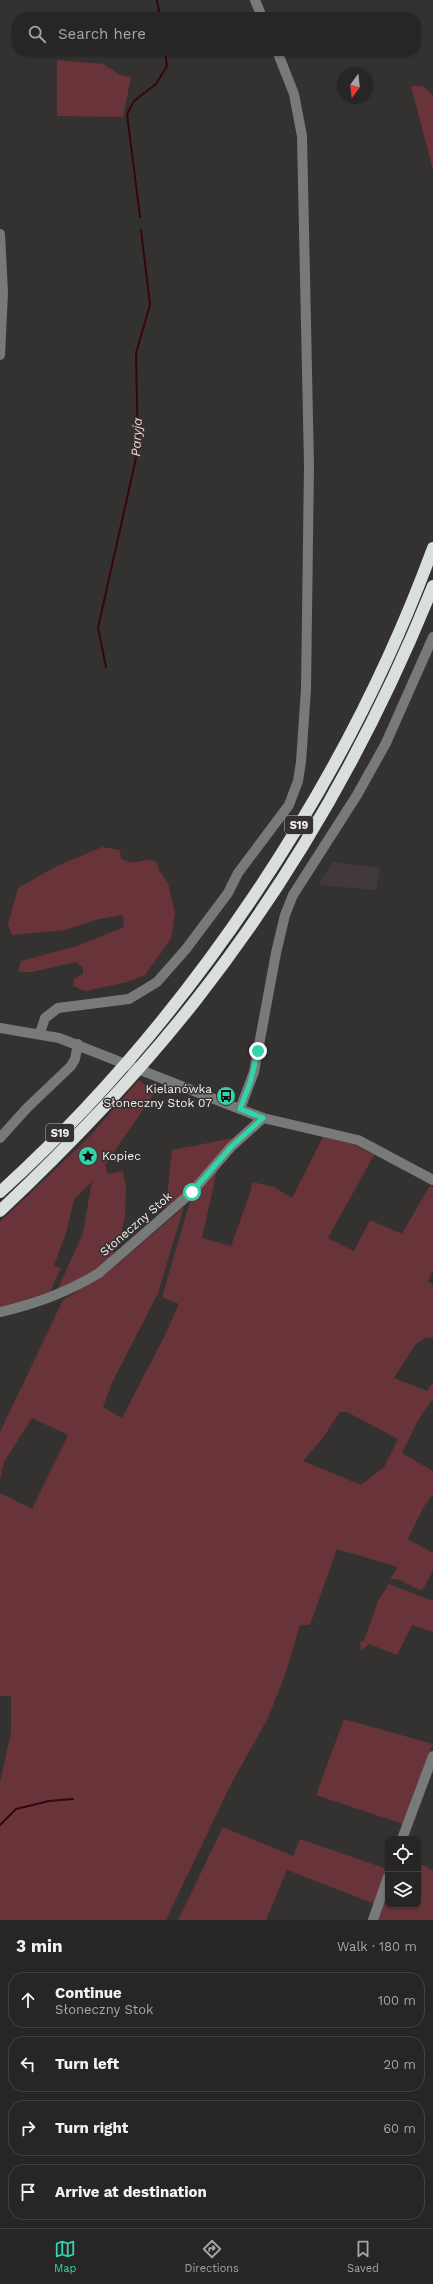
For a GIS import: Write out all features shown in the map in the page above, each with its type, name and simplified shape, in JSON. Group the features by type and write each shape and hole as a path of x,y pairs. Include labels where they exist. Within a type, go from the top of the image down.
{"highway":[{"name":"S19","path":"0,1192 66,1127 145,1040 200,970 261,884 311,806 348,736 400,629 433,548"},
{"name":"S19","path":"0,1211 59,1155 156,1049 197,999 256,916 291,864 348,764 380,704 433,586"}],"street":[{"path":"254,0 260,12"},
{"path":"40,1033 44,1018 58,1008 129,1000 157,982 186,949 228,893 238,873 289,805 298,781 301,762 306,689 309,465 302,136 294,94 279,56"},
{"path":"0,234 3,293 0,355"},
{"path":"240,1109 254,1072 276,953 285,915 293,895 357,795 386,743 433,636"},
{"path":"0,1028 40,1033 78,1044 263,1118 358,1140 433,1180"},
{"path":"0,1138 27,1108 71,1066 75,1059 78,1044"},
{"name":"Słoneczny Stok","path":"0,1312 46,1300 83,1283 99,1273 192,1192 231,1147 263,1118"},
{"path":"403,1836 433,1756"},
{"path":"373,1920 385,1886"}],"shaded area":[{"path":"57,60 103,64 120,75 131,77 123,117 57,116"},
{"path":"411,86 422,86 433,95 433,170"},
{"path":"102,847 120,850 121,859 127,861 156,861 159,870 168,883 175,913 171,939 145,975 128,982 85,991 73,986 74,979 83,974 83,968 76,962 32,972 18,972 21,961 77,946 124,927 123,915 99,919 65,930 12,935 8,925 18,888 55,867"},
{"path":"333,862 380,868 376,890 318,885"},
{"path":"139,1080 154,1094 105,1165 108,1174 123,1171 126,1188 125,1217 120,1238 109,1262 56,1293 83,1233 92,1181 74,1200 66,1233 54,1266 61,1268 49,1295 0,1309 0,1222 89,1137"},
{"path":"323,1137 351,1143 374,1155 328,1238 354,1251 370,1220 402,1234 430,1185 433,1187 433,1270 428,1281 433,1285 433,1339 426,1337 415,1345 394,1378 427,1391 433,1383 433,1402 431,1401 417,1422 402,1453 433,1471 433,1494 423,1508 408,1539 433,1553 433,1571 422,1591 397,1579 390,1579 398,1567 337,1549 310,1625 300,1625 284,1678 267,1720 231,1784 166,1920 0,1920 0,1783 11,1732 11,1696 0,1696 0,1493 32,1509 68,1435 32,1418 4,1462 0,1480 0,1432 63,1300 106,1274 184,1207 158,1293 112,1383 103,1407 122,1418 164,1337 179,1304 162,1297 191,1198 217,1170 202,1238 231,1246 251,1190 252,1182 274,1187 292,1198","holes":["340,1412 347,1412 398,1439 384,1467 361,1485 303,1461 322,1439"]},
{"path":"234,1138 210,1169 165,1214 172,1150"},
{"path":"389,1584 433,1601 433,1632 412,1625 397,1655 369,1644 361,1651 360,1642 364,1641 378,1601"},
{"path":"344,1719 433,1744 403,1824 316,1795"},
{"path":"223,1827 293,1856 300,1839 385,1868 385,1875 375,1904 287,1870 266,1920 178,1920"},
{"path":"421,1864 433,1870 433,1920 377,1920 385,1897 385,1908 421,1908"}],"waterway":[{"name":"Paryja","path":"157,0 159,12"},
{"name":"Paryja","path":"140,217 127,114 134,101 156,84 167,66 166,56"},
{"name":"Paryja","path":"106,667 98,628 138,449 136,353 150,305 141,230"},
{"path":"0,1825 16,1809 49,1801 73,1799"}],"place":[{"name":"Kielanówka Słoneczny Stok 07","path":"226,1096"},
{"name":"Kopiec","path":"88,1156"}],"route":[{"path":"192,1192 207,1177 231,1147 263,1118 240,1109 254,1072 258,1051"}]}
